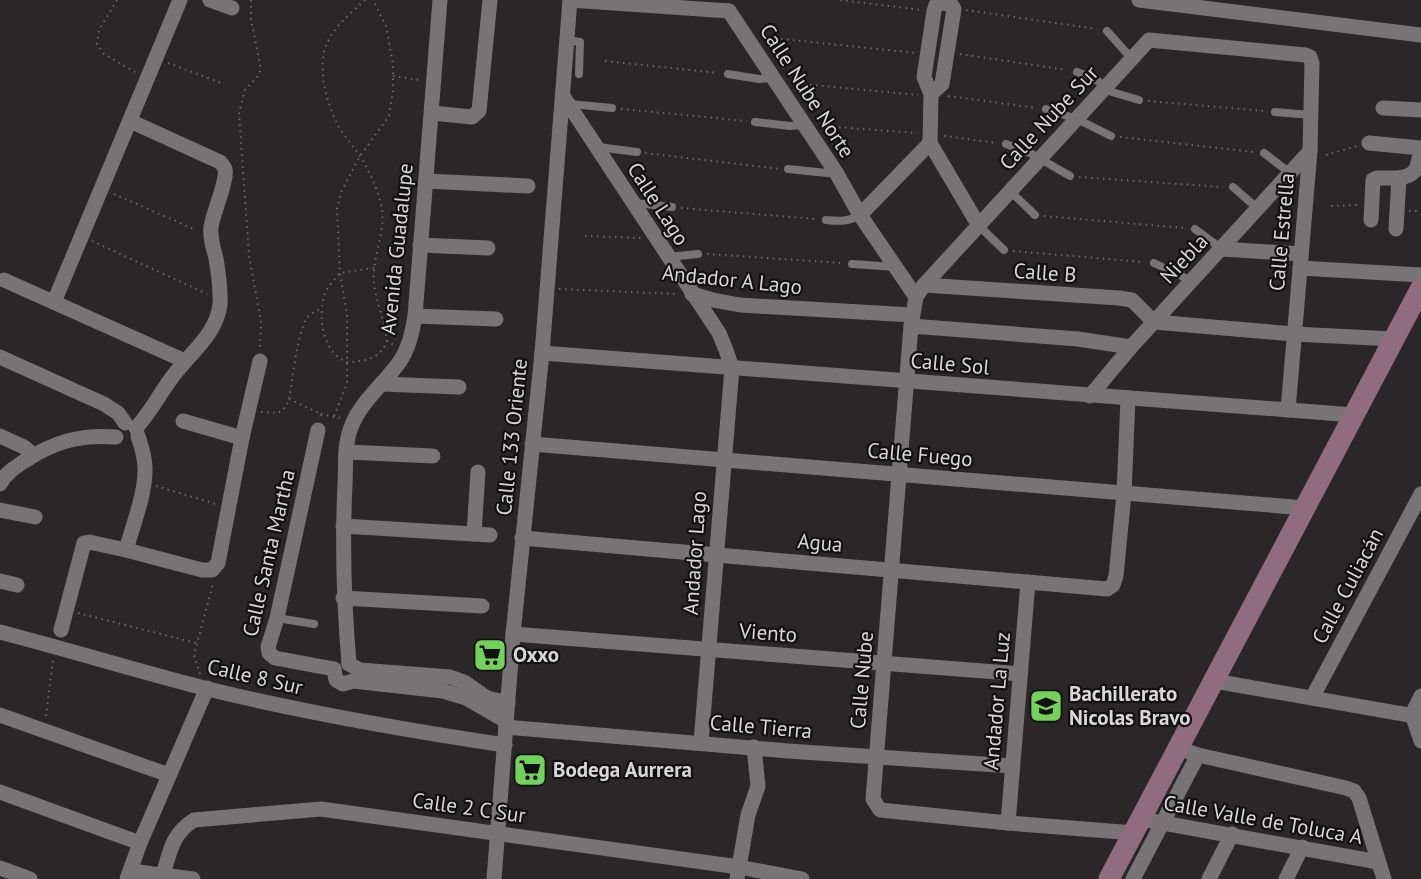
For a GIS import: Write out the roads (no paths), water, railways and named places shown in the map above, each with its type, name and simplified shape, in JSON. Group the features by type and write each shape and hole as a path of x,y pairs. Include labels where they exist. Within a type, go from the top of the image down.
{"main road":[{"path":"1109,879 1137,826 1188,752 1214,681 1421,288"}],"street":[{"path":"54,302 180,0"},
{"path":"210,0 232,8"},
{"name":"Avenida Guadalupe","path":"339,670 343,598 343,526 349,432 370,395 399,363 410,341 415,316 440,0"},
{"path":"432,113 472,117 479,111 490,0"},
{"name":"Calle Nube Norte","path":"570,0 729,5 746,36 837,174 860,215 896,267 920,291"},
{"name":"Calle 133 Oriente","path":"494,879 513,634 565,100 570,0"},
{"path":"1139,0 1421,35"},
{"path":"932,94 942,84 954,9 951,4 940,3 936,5 934,11 924,77 932,94 930,138 979,226"},
{"name":"Calle Nube Sur","path":"920,291 1149,40 1310,57"},
{"name":"Calle Estrella","path":"1288,410 1310,151 1312,63 1310,57"},
{"name":"Calle Lago","path":"565,100 718,333 732,368"},
{"path":"1383,108 1421,111"},
{"path":"130,121 220,162 225,168 225,177 217,201 210,236 217,267 220,306 213,325 200,346 185,362 159,396 148,415 132,433"},
{"path":"860,215 930,138"},
{"path":"1369,143 1421,149 1415,171 1410,176 1373,180 1371,212"},
{"name":"Niebla","path":"1090,396 1131,347 1310,151"},
{"path":"1396,229 1399,178"},
{"path":"426,182 528,186"},
{"path":"420,245 488,248"},
{"path":"1222,249 1421,275"},
{"path":"4,280 185,362"},
{"name":"Calle Nube","path":"920,291 912,320 873,799 880,810 1008,824 1137,826"},
{"name":"Calle B","path":"920,291 1119,298 1132,300 1154,322"},
{"name":"Andador A Lago","path":"692,294 740,304 912,320 1131,347"},
{"path":"415,316 496,319"},
{"path":"1154,322 1394,339"},
{"name":"Calle Sol","path":"542,353 1354,415"},
{"path":"0,357 104,404 118,413 132,433 145,459 144,483 122,549"},
{"path":"61,630 84,543 122,549 202,570 212,570 218,562 242,438 260,361"},
{"name":"Andador Lago","path":"701,742 732,368"},
{"path":"381,384 459,387"},
{"path":"1124,494 1128,398"},
{"path":"183,421 242,438"},
{"path":"0,484 10,471 34,454 62,441 98,435 116,437 117,428 132,433"},
{"name":"Calle Santa Martha","path":"318,430 277,618 268,647 269,653 275,658 339,670"},
{"path":"122,549 139,471 132,433"},
{"path":"0,436 34,454"},
{"name":"Calle Fuego","path":"531,444 1305,508"},
{"path":"347,452 433,456"},
{"path":"474,534 478,472"},
{"name":"Agua","path":"522,538 1107,589 1113,585 1124,494"},
{"name":"Calle Culiacán","path":"1312,698 1421,494"},
{"path":"0,510 34,517"},
{"path":"343,526 490,535"},
{"path":"0,581 17,585"},
{"name":"Andador La Luz","path":"1008,824 1028,582"},
{"path":"343,598 482,606"},
{"name":"Calle 8 Sur","path":"0,632 207,688 372,724 504,745"},
{"name":"Viento","path":"513,634 1020,674"},
{"path":"339,670 450,677 461,689 506,724"},
{"path":"1214,681 1417,716"},
{"path":"193,879 163,875 129,875 140,843 207,688"},
{"path":"461,689 508,703"},
{"path":"1421,696 1417,716 1421,741"},
{"path":"0,715 169,775"},
{"name":"Calle Tierra","path":"506,724 754,747 1012,766"},
{"path":"738,873 748,815 758,786 754,747"},
{"path":"1133,879 1163,823 1188,752 1354,791 1359,798 1384,879"},
{"path":"0,792 140,843"},
{"name":"Calle 2 C Sur","path":"163,875 175,838 179,831 194,820 312,808 498,832 738,873 802,879"},
{"name":"Calle Valle de Toluca A","path":"1137,826 1163,823 1378,862"},
{"path":"1209,879 1232,834"},
{"path":"1286,879 1302,847"},
{"path":"0,868 30,879"}],"lane":[{"path":"1107,31 1132,59"},
{"path":"567,40 580,42 579,74"},
{"path":"1077,72 1095,79 1112,92 1139,100"},
{"path":"728,74 776,81"},
{"path":"565,100 612,108"},
{"path":"1046,109 1077,119 1111,136"},
{"path":"1275,112 1311,116"},
{"path":"755,122 790,126 805,125"},
{"path":"1006,144 1040,158 1070,176"},
{"path":"597,147 637,152"},
{"path":"1264,153 1290,173"},
{"path":"788,169 837,174"},
{"path":"1233,187 1257,208"},
{"path":"1010,191 1035,215"},
{"path":"633,203 672,207"},
{"path":"826,220 843,222 860,215"},
{"path":"979,226 1004,250"},
{"path":"1195,229 1222,249"},
{"path":"668,257 698,254"},
{"path":"1154,263 1192,281"},
{"path":"852,264 896,267"},
{"path":"277,618 314,624"}],"place":[{"name":"Oxxo","path":"490,655"},
{"name":"Bachillerato Nicolas Bravo","path":"1046,706"},
{"name":"Bodega Aurrera","path":"530,770"}]}
